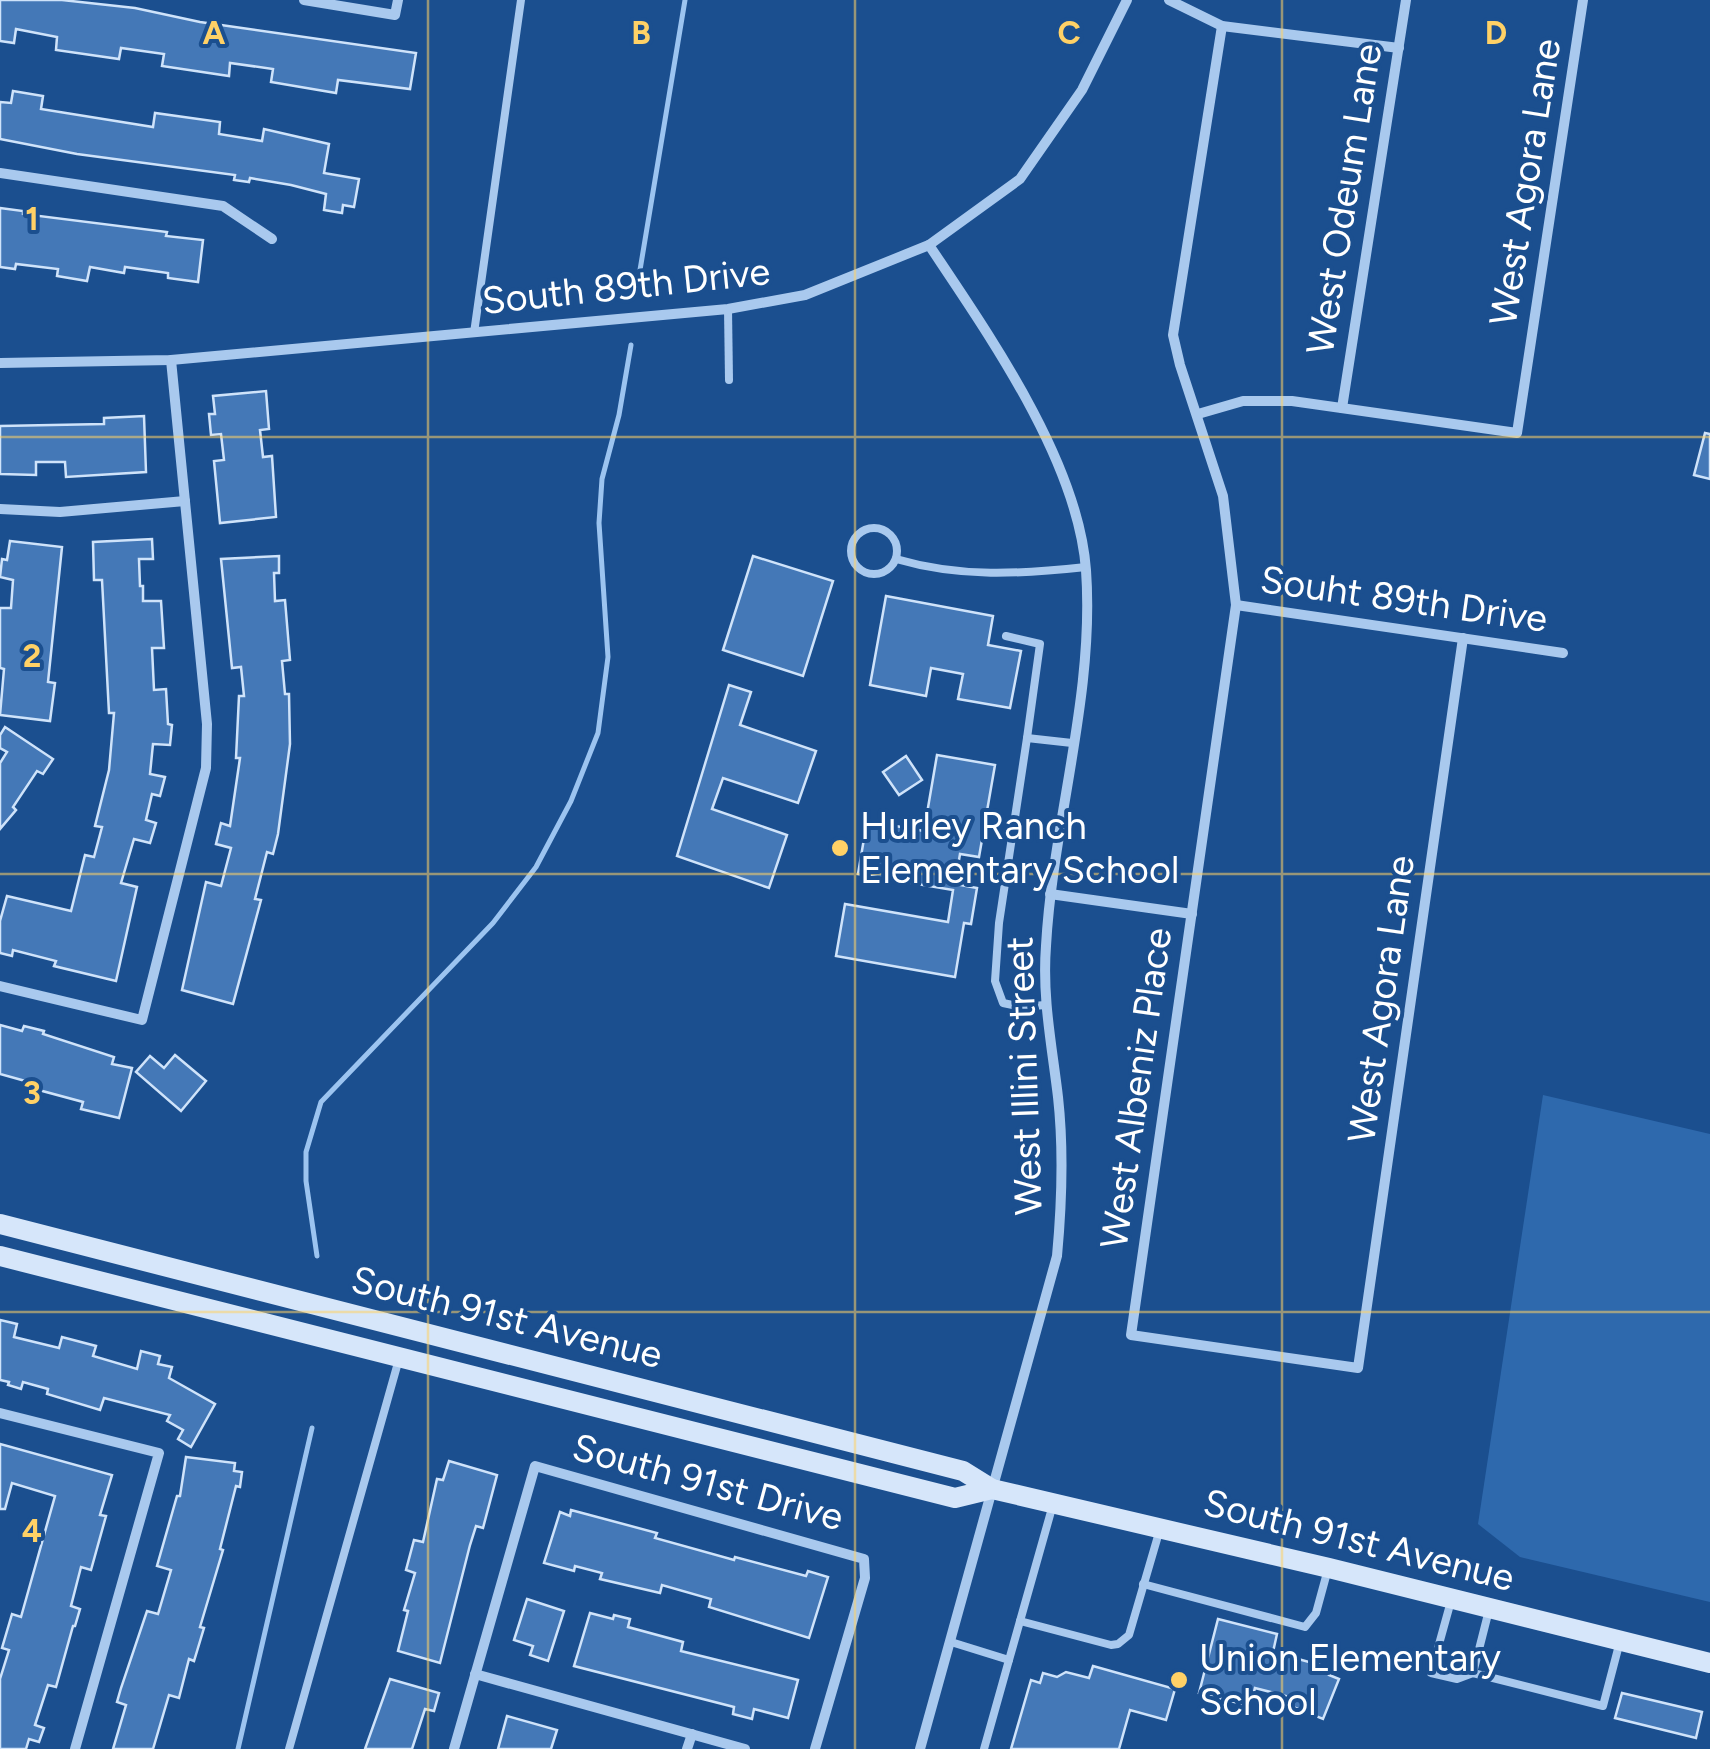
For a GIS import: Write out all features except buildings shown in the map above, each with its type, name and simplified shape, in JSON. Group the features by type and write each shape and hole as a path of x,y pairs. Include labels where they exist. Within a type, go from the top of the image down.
{"main road":[{"name":"South 91st Avenue","path":"0,1224 944,1466 962,1471 992,1489 1710,1663"},
{"name":"South 91st Avenue","path":"0,1256 955,1498 992,1489"}],"street":[{"path":"304,0 395,15 398,0"},
{"name":"South 89th Drive","path":"0,363 172,360 728,310 805,295 929,245 1020,179 1082,90 1126,0"},
{"path":"1169,0 1222,26 1398,48"},
{"name":"West Odeum Lane","path":"1342,408 1406,0"},
{"name":"West Agora Lane","path":"1342,408 1517,433 1583,0"},
{"name":"West Albeniz Place","path":"1131,1335 1236,605 1223,496 1174,335 1222,26"},
{"path":"0,173 223,206 272,240"},
{"name":"West Illini Street","path":"920,1749 1057,1256 1064,1183 1058,1098 1045,1005 1045,948 1084,657 1086,567 1062,468 1034,414 929,245"},
{"path":"0,986 142,1020 206,768 206,724 172,360"},
{"path":"1198,414 1244,402 1292,401 1342,408"},
{"path":"0,509 60,512 185,501"},
{"name":"Souht 89th Drive","path":"1236,605 1564,653"},
{"name":"West Agora Lane","path":"1131,1335 1358,1368 1462,638"},
{"path":"1050,894 1192,914"},
{"path":"0,1413 159,1453 75,1749"},
{"name":"South 91st Drive","path":"475,1674 535,1466 864,1559 865,1578 815,1749"},
{"path":"454,1749 475,1674 745,1749"},
{"path":"688,1749 692,1734"}],"lane":[{"path":"474,334 522,0"},
{"path":"728,310 730,380"},
{"path":"882,529 897,544 896,560 886,572 871,575 852,560 852,544 860,532 882,529"},
{"path":"896,560 936,571 1012,574 1086,567"},
{"path":"1006,636 1040,644 999,923 995,981 1003,1004 1045,1005"},
{"path":"1026,738 1072,743"},
{"path":"290,1749 400,1357"},
{"path":"984,1749 1053,1503"},
{"path":"1020,1621 1118,1644 1129,1635 1160,1529"},
{"path":"1144,1584 1306,1627 1312,1620 1328,1568"},
{"path":"1452,1598 1431,1672 1457,1680 1473,1673 1603,1706 1620,1640"},
{"path":"1473,1673 1490,1607"},
{"path":"951,1642 1010,1660"}],"shaded area":[{"path":"1543,1095 1710,1134 1710,1602 1520,1557 1478,1524"}],"waterway":[{"path":"638,282 685,0"},
{"path":"317,1256 306,1181 306,1152 321,1102 493,923 536,867 571,801 598,733 608,657 599,523 602,479 619,415 631,345"},
{"path":"238,1749 312,1428"}],"place":[{"name":"Hurley Ranch Elementary School","path":"840,848"},
{"name":"Union Elementary School","path":"1179,1680"}]}
